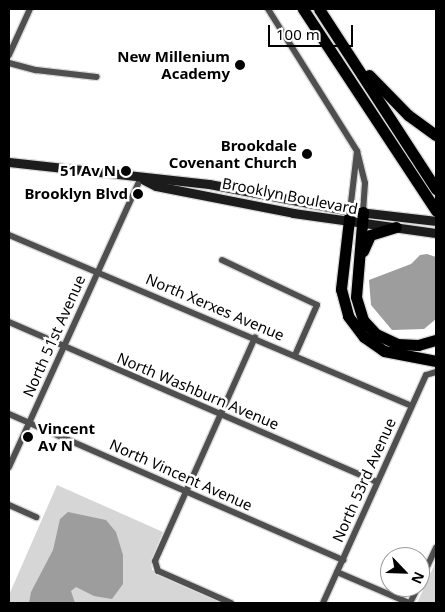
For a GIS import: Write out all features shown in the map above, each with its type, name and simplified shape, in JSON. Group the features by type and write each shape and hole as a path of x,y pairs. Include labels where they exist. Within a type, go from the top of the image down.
{"highway":[{"path":"303,9 435,210"},
{"path":"319,9 436,190"},
{"path":"337,36 382,90 408,116 436,135"},
{"path":"349,216 341,289 344,305 353,324 367,340 390,353 435,368"},
{"path":"362,218 356,297 363,320 385,339 410,346 436,340"},
{"path":"356,297 366,239 375,233 396,228"}],"main road":[{"name":"Brooklyn Boulevard","path":"9,162 140,179 209,184 362,218 396,228 436,233"},
{"name":"Brooklyn Boulevard","path":"362,218 436,221"}],"street":[{"path":"9,55 30,9"},
{"path":"268,9 358,151 365,183 362,218"},
{"path":"9,63 36,70 97,78"},
{"path":"349,216 358,151"},
{"name":"North 51st Avenue","path":"9,467 140,179"},
{"name":"North Xerxes Avenue","path":"9,235 92,271 98,270 411,406"},
{"path":"222,260 317,305 295,355"},
{"name":"North Washburn Avenue","path":"9,322 377,482"},
{"path":"231,603 158,571 155,567 185,492 255,337"},
{"name":"North 53rd Avenue","path":"323,603 411,406 426,375 435,368"},
{"name":"North Vincent Avenue","path":"9,414 343,560"},
{"path":"9,505 36,517"},
{"path":"430,561 436,548"},
{"path":"337,572 409,603"}],"shaded area":[{"path":"427,254 436,257 436,319 424,329 392,330 371,305 369,280 411,264 420,255"},
{"path":"57,485 163,532 151,560 152,570 223,603 9,603 9,595"},
{"path":"68,512 106,520 116,532 123,555 123,584 112,599 94,596 76,587 71,591 75,603 29,603 31,592 53,550 60,519"},
{"path":"436,561 436,603 417,603 420,597 430,597 430,574"}],"place":[{"name":"New Millenium Academy","path":"240,65"},
{"name":"Brookdale Covenant Church","path":"307,154"},
{"name":"51 Av N","path":"126,171"},
{"name":"Brooklyn Blvd","path":"138,194"},
{"name":"Vincent Av N","path":"28,437"}]}
